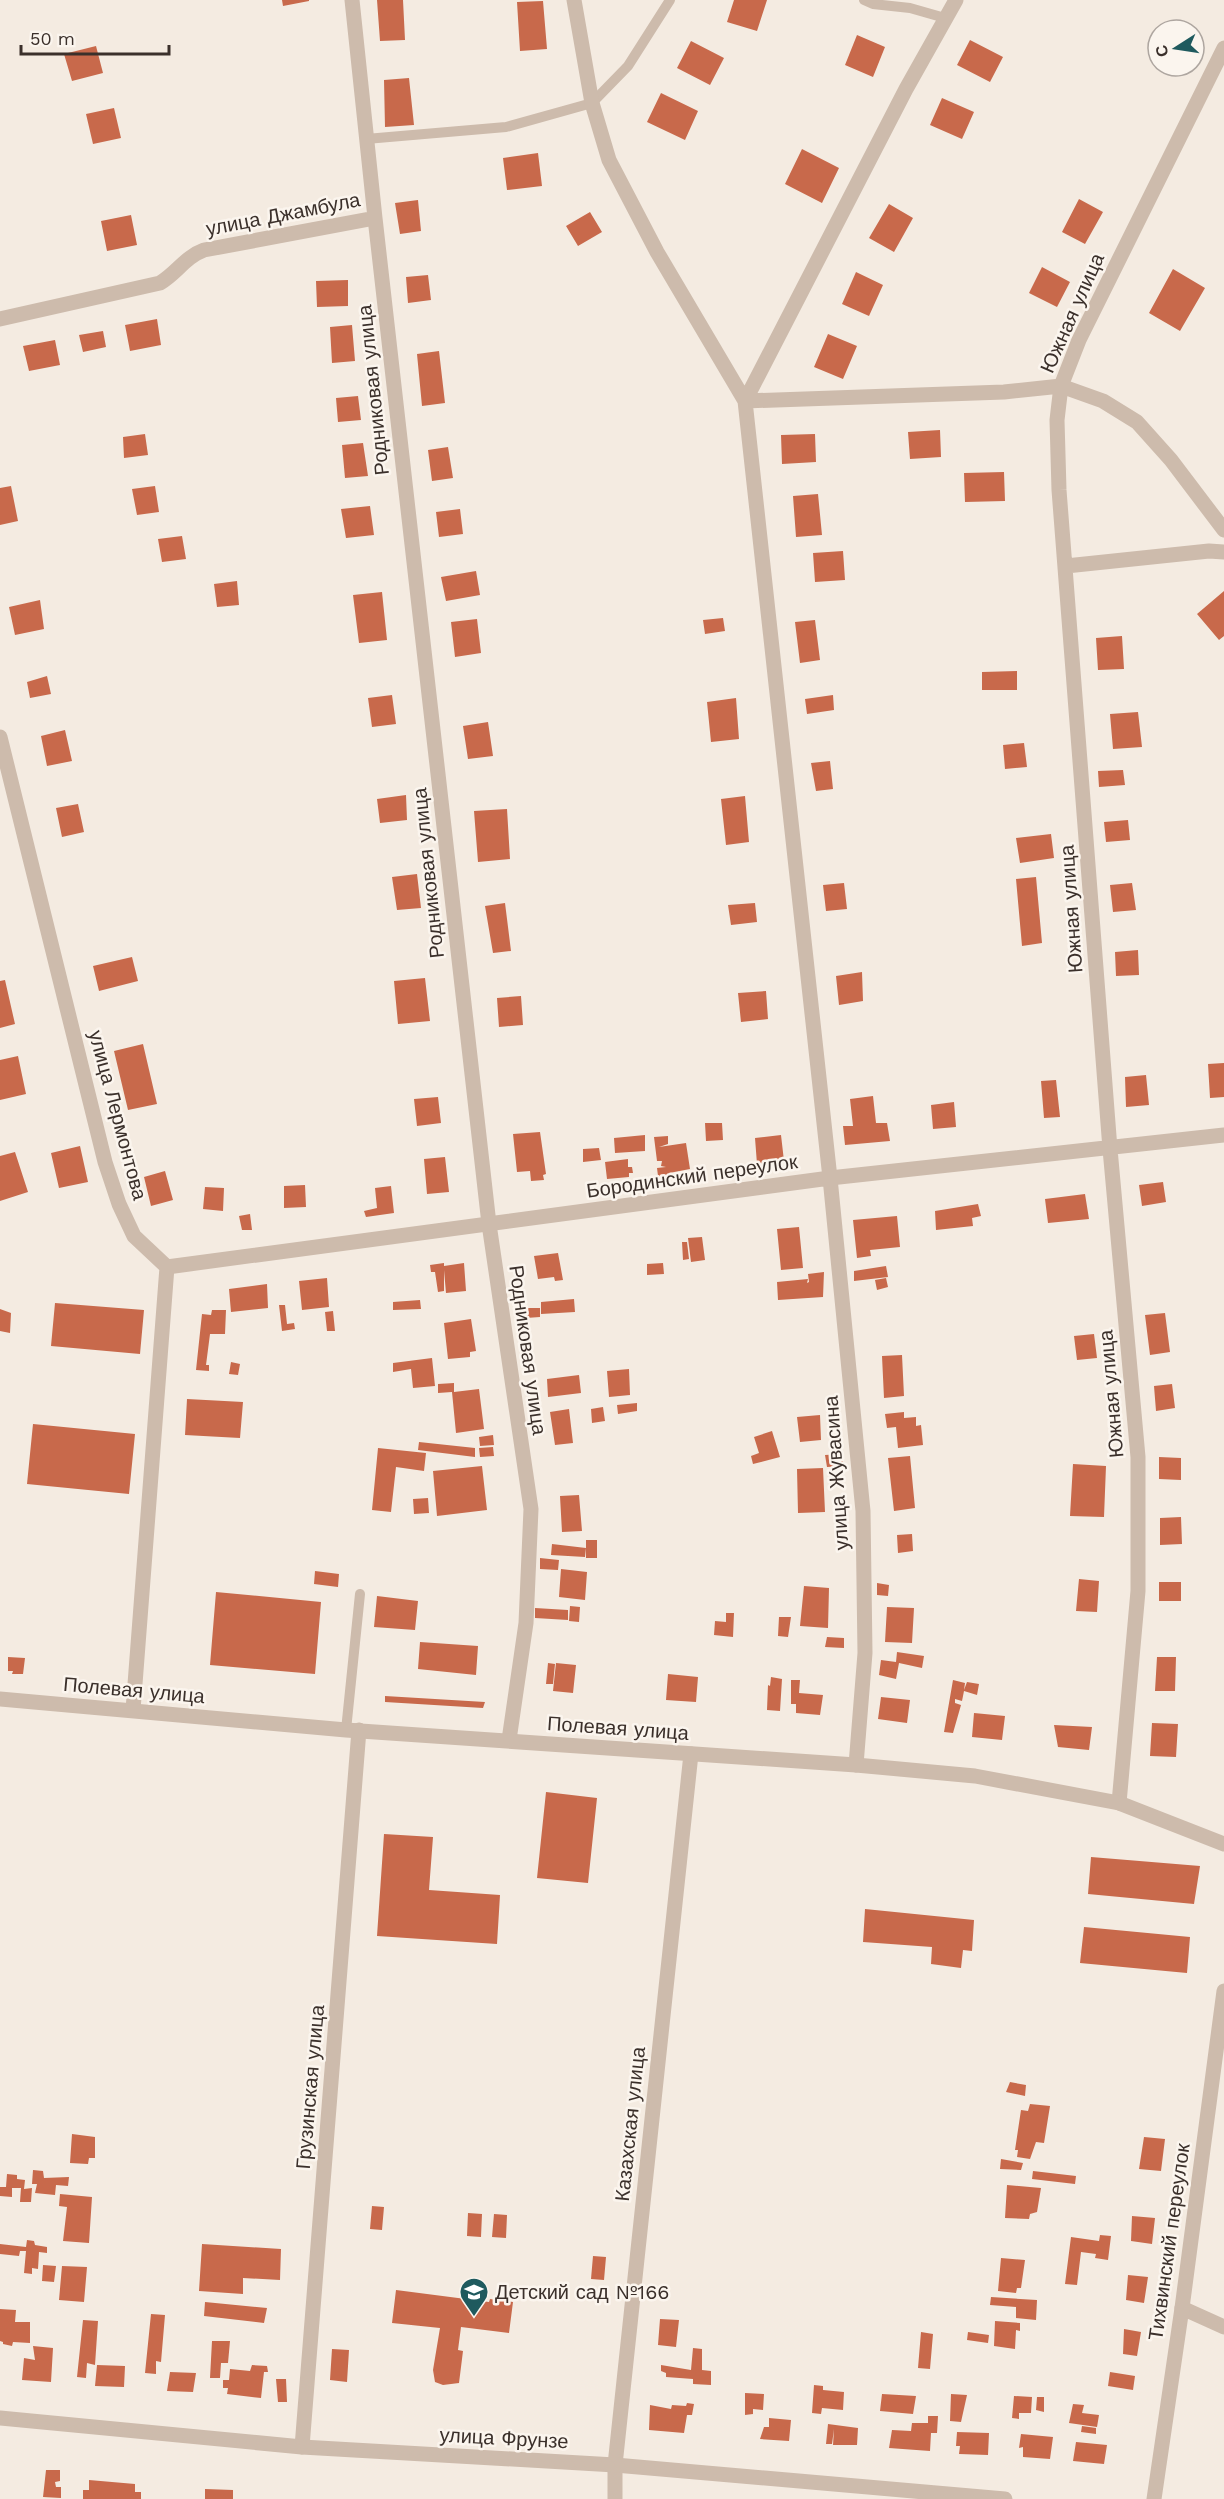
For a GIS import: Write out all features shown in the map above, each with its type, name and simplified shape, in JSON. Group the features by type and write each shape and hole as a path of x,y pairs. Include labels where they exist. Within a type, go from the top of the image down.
{"street":[{"name":"Родниковая улица","path":"352,0 489,1224 531,1509 526,1623 509,1740"},
{"path":"574,0 592,103 609,160 657,252 746,401"},
{"path":"746,401 906,89 956,0"},
{"name":"Южная улица","path":"1119,1803 1138,1591 1138,1457 1110,1149 1059,490 1057,420 1061,386 1078,340 1224,48"},
{"name":"улица Джамбула","path":"0,319 160,283 187,258 204,250 375,218"},
{"path":"746,401 1004,392 1061,386 1103,401 1137,422 1171,460 1224,530"},
{"name":"улица Жувасина","path":"746,401 830,1178 863,1511 865,1653 856,1765"},
{"path":"1066,566 1209,551 1224,552"},
{"name":"улица Лермонтова","path":"1,743 105,1162 119,1204 134,1236 167,1267"},
{"name":"Бородинский переулок","path":"167,1267 830,1178 1224,1135"},
{"path":"133,1710 167,1267"},
{"name":"Полевая улица","path":"0,1699 352,1730 856,1765 975,1776 1119,1803 1224,1844"},
{"name":"Грузинская улица","path":"302,2447 352,1730"},
{"name":"Казахская улица","path":"615,2499 615,2465 691,1754"},
{"name":"Тихвинский переулок","path":"1154,2499 1224,1991"},
{"path":"1182,2308 1224,2327"},
{"name":"улица Фрунзе","path":"0,2418 302,2447 615,2465 1005,2499"}],"lane":[{"path":"366,139 506,127 592,103 628,66 670,0"},
{"path":"864,0 873,4 910,8 945,18"},
{"path":"352,1730 360,1594"}],"building":[{"path":"282,0 309,0 309,1 283,6"},
{"path":"377,0 403,0 405,40 380,41"},
{"path":"734,0 767,0 757,31 727,22"},
{"path":"543,1 547,49 520,51 517,2"},
{"path":"857,35 885,47 873,77 845,65"},
{"path":"970,40 1003,57 990,82 957,65"},
{"path":"691,41 724,58 710,85 677,68"},
{"path":"96,46 103,73 72,81 64,54"},
{"path":"409,78 414,125 385,127 384,80"},
{"path":"661,93 698,111 685,140 647,122"},
{"path":"942,98 974,112 962,139 930,125"},
{"path":"114,108 121,138 93,144 86,114"},
{"path":"802,149 839,168 822,203 785,184"},
{"path":"538,153 542,186 507,190 503,158"},
{"path":"1079,199 1103,212 1085,244 1062,232"},
{"path":"418,200 421,231 400,234 395,203"},
{"path":"889,204 913,218 894,252 869,238"},
{"path":"590,212 602,232 578,246 566,226"},
{"path":"131,215 137,245 107,251 101,221"},
{"path":"1042,267 1070,282 1057,307 1029,293"},
{"path":"1173,269 1205,288 1180,331 1149,313"},
{"path":"856,272 883,285 869,316 842,304"},
{"path":"428,275 431,300 408,303 406,277"},
{"path":"348,280 348,306 317,307 316,281"},
{"path":"157,319 161,345 130,351 125,325"},
{"path":"352,325 355,361 332,363 330,327"},
{"path":"103,331 106,347 83,352 79,335"},
{"path":"828,334 857,346 843,379 814,367"},
{"path":"55,340 60,365 29,371 23,346"},
{"path":"439,351 445,403 422,406 417,354"},
{"path":"358,396 361,420 338,422 336,398"},
{"path":"940,430 941,457 910,459 908,432"},
{"path":"145,434 148,455 124,458 123,437"},
{"path":"815,434 816,462 782,464 781,435"},
{"path":"363,443 368,476 345,478 342,445"},
{"path":"448,447 453,478 432,481 428,450"},
{"path":"1004,472 1005,501 965,502 964,473"},
{"path":"11,486 18,521 0,525 0,488"},
{"path":"155,486 159,512 137,515 132,489"},
{"path":"818,494 822,535 796,537 793,496"},
{"path":"370,506 374,535 346,538 341,509"},
{"path":"460,509 463,534 439,537 436,512"},
{"path":"182,536 186,559 162,562 158,539"},
{"path":"843,551 845,580 815,582 813,553"},
{"path":"476,571 480,595 446,601 441,577"},
{"path":"237,581 239,605 217,607 214,584"},
{"path":"1224,591 1224,636 1219,640 1197,614"},
{"path":"382,592 387,640 359,643 353,595"},
{"path":"40,600 44,629 15,635 9,607"},
{"path":"723,618 725,631 705,634 703,620"},
{"path":"477,619 481,653 455,657 451,622"},
{"path":"815,620 820,660 800,663 795,622"},
{"path":"1122,636 1124,669 1098,670 1096,638"},
{"path":"1017,671 1017,690 982,690 982,672"},
{"path":"47,676 51,694 30,698 27,682"},
{"path":"392,695 396,724 372,727 368,698"},
{"path":"833,695 834,710 807,714 805,699"},
{"path":"736,698 739,739 711,742 707,702"},
{"path":"1138,712 1142,747 1113,749 1110,714"},
{"path":"488,722 493,756 468,759 463,726"},
{"path":"65,730 72,761 47,766 41,736"},
{"path":"1024,743 1027,767 1005,769 1003,745"},
{"path":"830,761 833,789 816,791 811,763"},
{"path":"1123,770 1125,785 1099,787 1098,771"},
{"path":"406,795 407,820 380,823 377,799"},
{"path":"745,796 749,842 726,845 721,799"},
{"path":"78,804 84,832 62,837 56,808"},
{"path":"507,809 510,859 478,862 474,811"},
{"path":"1128,820 1130,840 1106,842 1104,822"},
{"path":"1051,834 1054,858 1020,863 1016,838"},
{"path":"417,874 421,908 397,910 392,877"},
{"path":"1036,877 1042,943 1022,946 1016,879"},
{"path":"844,883 847,909 826,911 823,885"},
{"path":"1132,883 1136,910 1113,912 1110,885"},
{"path":"505,903 511,951 493,953 485,906"},
{"path":"755,903 757,922 731,925 728,905"},
{"path":"1138,950 1139,975 1116,976 1115,952"},
{"path":"132,957 138,981 99,991 93,966"},
{"path":"862,972 863,1001 839,1005 836,976"},
{"path":"425,978 430,1021 398,1024 394,981"},
{"path":"5,980 15,1024 0,1028 0,981"},
{"path":"766,991 768,1019 741,1022 738,993"},
{"path":"521,996 523,1025 499,1027 497,998"},
{"path":"143,1044 157,1104 128,1110 114,1051"},
{"path":"18,1056 26,1094 0,1100 0,1060"},
{"path":"1224,1063 1224,1097 1210,1098 1208,1064"},
{"path":"1146,1075 1149,1105 1126,1107 1125,1077"},
{"path":"1056,1080 1060,1117 1044,1118 1041,1081"},
{"path":"873,1096 876,1123 887,1123 890,1141 845,1145 843,1126 853,1126 850,1099"},
{"path":"438,1097 441,1123 417,1126 414,1099"},
{"path":"954,1102 956,1127 933,1129 931,1105"},
{"path":"705,1123 722,1123 723,1140 706,1141"},
{"path":"540,1132 546,1174 543,1175 544,1180 531,1181 530,1171 517,1172 513,1134"},
{"path":"645,1135 645,1151 615,1153 614,1138"},
{"path":"781,1135 784,1161 757,1164 755,1138"},
{"path":"668,1136 668,1144 659,1147 686,1143 690,1169 669,1173 670,1182 659,1184 657,1168 666,1167 661,1166 662,1161 657,1161 654,1137"},
{"path":"80,1146 88,1182 59,1188 51,1153"},
{"path":"599,1148 601,1160 583,1162 583,1149"},
{"path":"15,1152 28,1192 0,1201 0,1156"},
{"path":"445,1157 449,1192 427,1194 424,1159"},
{"path":"628,1159 628,1167 632,1167 633,1173 629,1173 629,1177 607,1179 605,1162"},
{"path":"165,1171 173,1200 151,1206 144,1177"},
{"path":"1163,1182 1166,1202 1142,1206 1139,1185"},
{"path":"305,1185 306,1207 284,1208 284,1186"},
{"path":"391,1186 394,1213 366,1217 364,1211 377,1208 375,1188"},
{"path":"205,1187 224,1188 223,1211 203,1209"},
{"path":"1085,1194 1089,1219 1048,1223 1045,1199"},
{"path":"978,1204 981,1216 972,1218 973,1226 936,1230 935,1211"},
{"path":"250,1214 252,1230 242,1230 239,1216"},
{"path":"897,1216 900,1247 870,1250 871,1256 857,1258 853,1220"},
{"path":"799,1227 803,1268 781,1270 777,1229"},
{"path":"702,1237 705,1260 691,1262 688,1238"},
{"path":"682,1242 687,1242 689,1259 683,1260"},
{"path":"558,1253 563,1280 555,1281 554,1277 538,1279 534,1256"},
{"path":"444,1263 444,1266 464,1263 466,1291 446,1293 444,1270 444,1291 438,1292 435,1272 431,1272 430,1265"},
{"path":"663,1263 664,1274 647,1275 647,1264"},
{"path":"886,1266 888,1277 854,1281 854,1271"},
{"path":"824,1272 823,1297 778,1300 777,1282 808,1279 807,1283 809,1282 808,1274"},
{"path":"327,1278 329,1307 302,1310 299,1281"},
{"path":"886,1278 888,1287 877,1290 875,1280"},
{"path":"267,1284 268,1308 231,1312 229,1289"},
{"path":"574,1299 575,1312 541,1314 541,1302"},
{"path":"420,1300 421,1309 393,1310 393,1302"},
{"path":"55,1303 144,1310 140,1354 51,1346"},
{"path":"279,1305 285,1305 287,1324 294,1323 295,1329 282,1331"},
{"path":"526,1308 540,1308 540,1317 526,1318"},
{"path":"0,1309 11,1313 10,1333 0,1331"},
{"path":"212,1310 226,1310 225,1334 210,1334 206,1365 209,1365 209,1371 196,1370 202,1314 211,1315"},
{"path":"333,1311 335,1331 327,1331 325,1312"},
{"path":"1165,1313 1170,1352 1150,1355 1145,1315"},
{"path":"471,1319 476,1351 470,1352 470,1357 448,1359 444,1323"},
{"path":"1094,1334 1097,1358 1077,1360 1074,1336"},
{"path":"902,1355 904,1396 884,1398 882,1356"},
{"path":"432,1358 435,1386 413,1388 411,1369 393,1372 393,1363"},
{"path":"231,1362 240,1364 238,1375 229,1374"},
{"path":"629,1369 630,1395 609,1397 607,1371"},
{"path":"579,1375 581,1393 548,1397 547,1379"},
{"path":"454,1383 454,1392 479,1389 484,1429 456,1433 452,1392 438,1393 438,1384"},
{"path":"1172,1384 1175,1408 1156,1411 1154,1386"},
{"path":"187,1399 243,1402 240,1438 185,1435"},
{"path":"637,1403 637,1411 618,1414 617,1405"},
{"path":"603,1407 605,1421 592,1423 591,1409"},
{"path":"569,1409 573,1443 555,1445 550,1412"},
{"path":"904,1412 904,1418 916,1417 916,1426 921,1425 923,1445 898,1448 896,1427 887,1428 885,1414"},
{"path":"820,1415 821,1440 800,1442 797,1417"},
{"path":"33,1424 135,1434 129,1494 27,1484"},
{"path":"772,1431 780,1457 753,1464 751,1456 759,1453 754,1437"},
{"path":"493,1435 494,1445 480,1446 479,1437"},
{"path":"419,1442 475,1448 475,1457 418,1450"},
{"path":"493,1447 494,1456 480,1457 479,1448"},
{"path":"378,1448 426,1453 424,1471 396,1467 391,1512 372,1510"},
{"path":"842,1454 843,1466 827,1467 825,1455"},
{"path":"910,1456 915,1508 894,1511 888,1458"},
{"path":"1159,1457 1181,1458 1181,1480 1159,1479"},
{"path":"1073,1464 1106,1466 1104,1517 1070,1516"},
{"path":"482,1466 487,1510 437,1516 433,1471"},
{"path":"823,1468 825,1512 798,1513 797,1469"},
{"path":"579,1495 582,1531 562,1532 560,1496"},
{"path":"428,1498 429,1513 414,1514 413,1499"},
{"path":"1181,1517 1182,1544 1160,1545 1160,1518"},
{"path":"912,1534 913,1551 898,1553 897,1535"},
{"path":"586,1540 597,1540 597,1558 586,1558"},
{"path":"552,1544 586,1548 585,1557 551,1555"},
{"path":"540,1558 559,1560 558,1570 540,1569"},
{"path":"561,1569 587,1572 585,1600 559,1597"},
{"path":"315,1571 339,1574 338,1587 314,1584"},
{"path":"1079,1579 1099,1581 1097,1612 1076,1611"},
{"path":"1159,1582 1181,1582 1181,1601 1159,1601"},
{"path":"877,1583 889,1585 888,1596 877,1595"},
{"path":"804,1586 829,1588 828,1628 800,1626"},
{"path":"216,1592 321,1602 315,1674 210,1665"},
{"path":"377,1596 418,1601 415,1630 374,1627"},
{"path":"570,1606 580,1607 579,1622 569,1621"},
{"path":"887,1607 914,1608 912,1643 885,1642"},
{"path":"535,1608 568,1610 568,1620 535,1618"},
{"path":"726,1613 734,1613 733,1637 714,1635 715,1621 726,1622"},
{"path":"779,1617 791,1617 788,1637 778,1636"},
{"path":"827,1637 844,1638 844,1648 825,1647"},
{"path":"420,1642 478,1646 476,1675 418,1669"},
{"path":"897,1652 924,1656 922,1668 899,1663 896,1679 879,1675 881,1660 896,1662"},
{"path":"8,1657 25,1658 23,1674 12,1674 13,1671 8,1671"},
{"path":"1157,1657 1176,1657 1175,1691 1155,1691"},
{"path":"548,1663 555,1664 553,1684 546,1684"},
{"path":"556,1663 576,1665 573,1693 553,1691"},
{"path":"668,1674 698,1677 696,1702 666,1700"},
{"path":"771,1677 782,1679 780,1711 767,1710 768,1685 770,1686"},
{"path":"791,1680 800,1680 799,1693 823,1695 820,1715 796,1713 796,1704 791,1704"},
{"path":"953,1680 965,1683 964,1690 967,1682 979,1684 977,1695 964,1691 962,1701 955,1699 955,1703 961,1705 953,1733 944,1732"},
{"path":"385,1696 485,1702 483,1708 385,1702"},
{"path":"881,1697 910,1700 907,1723 878,1719"},
{"path":"974,1713 1005,1716 1002,1740 972,1737"},
{"path":"1152,1723 1178,1724 1176,1757 1150,1756"},
{"path":"1054,1725 1092,1727 1089,1750 1058,1747"},
{"path":"546,1792 597,1798 588,1883 537,1878"},
{"path":"384,1834 433,1837 429,1890 500,1895 497,1944 377,1936"},
{"path":"1091,1857 1200,1866 1194,1904 1088,1894"},
{"path":"865,1909 974,1920 972,1951 963,1950 961,1968 931,1964 932,1947 863,1942"},
{"path":"1084,1927 1190,1937 1187,1973 1080,1963"},
{"path":"1010,2082 1026,2085 1025,2096 1006,2092"},
{"path":"1030,2104 1050,2106 1044,2143 1036,2142 1030,2159 1017,2157 1018,2150 1015,2150 1021,2110 1028,2111"},
{"path":"72,2134 95,2137 95,2158 89,2158 88,2164 70,2163"},
{"path":"1144,2137 1165,2139 1161,2171 1139,2169"},
{"path":"1001,2159 1023,2163 1021,2170 1000,2169"},
{"path":"33,2170 43,2171 44,2178 69,2177 68,2186 56,2185 55,2195 35,2193 37,2184 32,2184"},
{"path":"1033,2171 1076,2176 1075,2184 1032,2179"},
{"path":"7,2174 17,2175 17,2179 25,2180 24,2189 32,2188 31,2202 20,2202 21,2188 12,2188 12,2197 0,2196 0,2187 6,2187"},
{"path":"1007,2185 1041,2188 1037,2212 1030,2214 1029,2219 1005,2218"},
{"path":"60,2194 92,2197 89,2243 63,2241 67,2207 59,2206"},
{"path":"372,2206 384,2207 382,2230 370,2229"},
{"path":"468,2213 482,2214 481,2237 467,2236"},
{"path":"494,2214 507,2215 506,2238 492,2237"},
{"path":"1132,2216 1155,2218 1152,2244 1131,2241"},
{"path":"1100,2235 1111,2236 1108,2260 1095,2258 1096,2254 1081,2252 1077,2285 1065,2284 1071,2237 1099,2241"},
{"path":"27,2240 34,2241 35,2245 47,2247 47,2253 39,2252 38,2269 32,2268 32,2274 24,2273 26,2251 20,2251 19,2256 0,2254 0,2244 26,2247"},
{"path":"202,2244 281,2249 280,2280 243,2278 243,2294 199,2291"},
{"path":"593,2256 606,2257 604,2280 591,2279"},
{"path":"1001,2258 1025,2260 1021,2288 1017,2288 1016,2293 998,2291"},
{"path":"43,2265 56,2266 54,2282 42,2281"},
{"path":"62,2266 87,2267 84,2302 59,2300"},
{"path":"1128,2275 1148,2277 1144,2303 1126,2300"},
{"path":"396,2290 489,2302 490,2299 513,2302 509,2333 461,2327 458,2350 463,2351 459,2383 443,2385 435,2382 433,2370 440,2328 392,2323"},
{"path":"991,2297 1037,2300 1036,2320 1016,2318 1016,2307 990,2305"},
{"path":"205,2302 267,2308 264,2323 204,2316"},
{"path":"0,2309 16,2310 15,2322 30,2322 30,2343 13,2342 12,2346 0,2341"},
{"path":"151,2314 165,2315 161,2362 156,2361 156,2374 145,2373"},
{"path":"660,2319 679,2320 676,2347 658,2345"},
{"path":"83,2320 98,2321 95,2365 87,2363 86,2378 77,2377"},
{"path":"995,2321 1020,2323 1020,2331 1016,2330 1015,2349 994,2346"},
{"path":"1124,2329 1141,2332 1137,2356 1123,2354"},
{"path":"921,2332 933,2334 930,2369 918,2368"},
{"path":"968,2332 989,2335 988,2343 967,2340"},
{"path":"212,2341 230,2341 228,2363 221,2363 220,2378 210,2378"},
{"path":"33,2346 53,2348 51,2382 22,2380 24,2358 35,2360"},
{"path":"693,2348 702,2349 702,2370 711,2371 711,2385 693,2384 693,2379 666,2377 666,2373 661,2371 661,2365 691,2370"},
{"path":"332,2349 349,2350 347,2382 330,2380"},
{"path":"97,2365 125,2366 124,2387 95,2386"},
{"path":"252,2365 267,2366 268,2372 264,2372 261,2398 227,2394 228,2388 223,2388 223,2380 229,2380 230,2369 250,2371"},
{"path":"170,2372 196,2373 193,2392 167,2391"},
{"path":"1110,2372 1135,2376 1133,2390 1108,2386"},
{"path":"276,2379 286,2379 287,2402 278,2402"},
{"path":"814,2385 823,2386 823,2390 844,2392 843,2410 822,2408 821,2414 812,2413"},
{"path":"745,2393 764,2394 763,2410 753,2409 753,2414 745,2415"},
{"path":"882,2394 916,2396 913,2414 880,2411"},
{"path":"951,2394 967,2395 961,2422 950,2421"},
{"path":"1014,2396 1032,2397 1031,2413 1019,2413 1019,2419 1012,2418"},
{"path":"1037,2397 1044,2397 1044,2412 1036,2410"},
{"path":"687,2403 694,2404 692,2415 687,2415 684,2433 649,2430 650,2405 671,2409 672,2405 686,2406"},
{"path":"1073,2404 1084,2405 1082,2413 1099,2415 1097,2427 1069,2423"},
{"path":"928,2416 938,2416 937,2433 931,2433 930,2451 889,2448 892,2430 911,2431 912,2423 928,2423"},
{"path":"769,2418 791,2420 789,2441 760,2439 764,2427 769,2427"},
{"path":"828,2424 858,2428 857,2445 833,2445 834,2429 832,2444 826,2444"},
{"path":"1082,2426 1096,2428 1096,2434 1081,2432"},
{"path":"957,2432 989,2433 988,2455 959,2454 960,2446 956,2446"},
{"path":"1021,2434 1053,2437 1050,2459 1023,2457 1023,2447 1019,2448"},
{"path":"1076,2442 1107,2445 1104,2464 1073,2461"},
{"path":"46,2470 60,2470 60,2481 55,2482 56,2487 61,2487 61,2498 43,2497"},
{"path":"89,2480 135,2484 135,2492 141,2492 141,2499 83,2499 83,2490 89,2490"},
{"path":"205,2489 233,2490 233,2499 205,2499"}],"place":[{"name":"Детский сад №166","path":"474,2318"}]}
